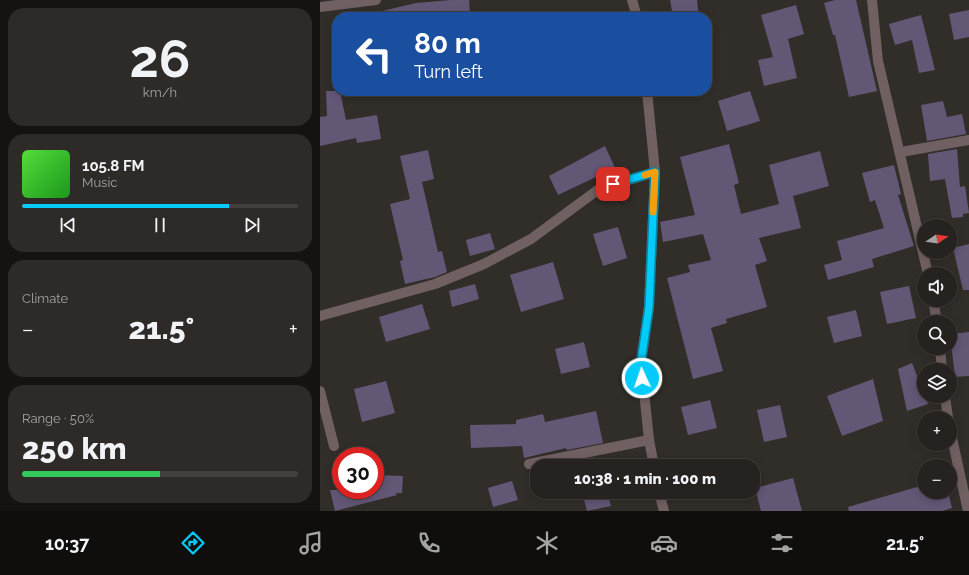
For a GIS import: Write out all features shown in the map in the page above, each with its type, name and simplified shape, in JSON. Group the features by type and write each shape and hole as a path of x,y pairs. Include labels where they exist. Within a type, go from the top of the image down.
{"street":[{"path":"320,7 376,0"},
{"path":"632,0 636,12"},
{"path":"872,0 878,61 901,152 926,267"},
{"path":"647,96 655,172 649,307 641,362 649,440 653,459"},
{"path":"901,152 969,140"},
{"path":"320,316 435,284 484,264 531,239 599,189 655,172"},
{"path":"320,391 334,446"},
{"path":"555,459 649,440"},
{"path":"955,451 968,511"},
{"path":"661,499 664,511"}],"building":[{"path":"469,0 470,12 382,12 416,3"},
{"path":"670,0 697,0 698,12 672,12"},
{"path":"835,0 856,0 877,91 849,97 835,35 833,35 824,3"},
{"path":"796,5 804,34 788,39 797,78 764,86 758,60 773,57 761,15"},
{"path":"969,10 969,37 954,40 949,14"},
{"path":"921,15 935,70 919,73 912,40 895,45 889,24"},
{"path":"326,91 332,91 332,96 341,96 346,120 377,115 381,139 357,143 356,138 320,146 320,117 327,116"},
{"path":"750,91 760,121 727,131 718,101"},
{"path":"943,101 947,117 962,114 966,134 927,141 921,105"},
{"path":"729,144 739,183 734,185 741,214 779,204 769,165 820,151 829,186 793,196 801,228 759,238 767,261 755,265 767,307 726,319 727,323 711,328 723,371 693,379 667,278 690,272 688,265 711,260 703,234 663,242 660,222 695,215 680,157"},
{"path":"605,146 616,170 599,178 598,176 558,195 549,176"},
{"path":"957,149 960,187 965,186 969,213 963,214 963,217 952,218 945,179 930,181 928,154"},
{"path":"428,150 434,179 422,182 438,252 442,251 447,272 435,277 405,284 400,261 403,260 390,204 410,199 400,156"},
{"path":"894,165 901,194 898,195 914,246 872,259 874,267 828,280 824,265 842,260 837,241 884,228 875,200 870,202 862,173"},
{"path":"618,227 627,258 603,266 593,234"},
{"path":"490,233 495,249 470,256 466,240"},
{"path":"969,244 969,290 963,290 956,259 957,259 957,247"},
{"path":"553,262 564,299 521,312 510,275"},
{"path":"475,284 479,299 452,307 449,291"},
{"path":"909,286 916,318 887,324 880,292"},
{"path":"422,304 430,329 386,342 379,317"},
{"path":"856,310 862,336 834,343 827,317"},
{"path":"969,332 969,376 957,377 957,363 953,363 952,355 957,355 957,333"},
{"path":"584,342 590,367 561,374 555,349"},
{"path":"912,363 917,376 917,403 928,404 907,411 898,369"},
{"path":"873,379 883,421 842,436 827,396"},
{"path":"386,381 395,413 362,422 354,389"},
{"path":"710,400 717,428 688,435 681,407"},
{"path":"780,405 787,437 764,442 757,410"},
{"path":"596,411 603,443 567,450 566,448 524,458 522,446 471,448 470,425 516,424 516,420 543,414 545,422"},
{"path":"384,475 403,476 402,493 396,493 397,495 384,498"},
{"path":"793,478 802,511 761,511 758,499 760,499 760,487"},
{"path":"512,481 518,500 493,507 488,488"},
{"path":"917,487 917,499 950,499 952,508 942,511 849,511 848,507"},
{"path":"332,499 382,499 335,511"},
{"path":"584,499 609,499 611,506 587,511"}],"slow traffic":[{"path":"645,175 655,172 653,212"}],"route":[{"path":"613,184 655,172 649,307 641,362 642,378"}]}
